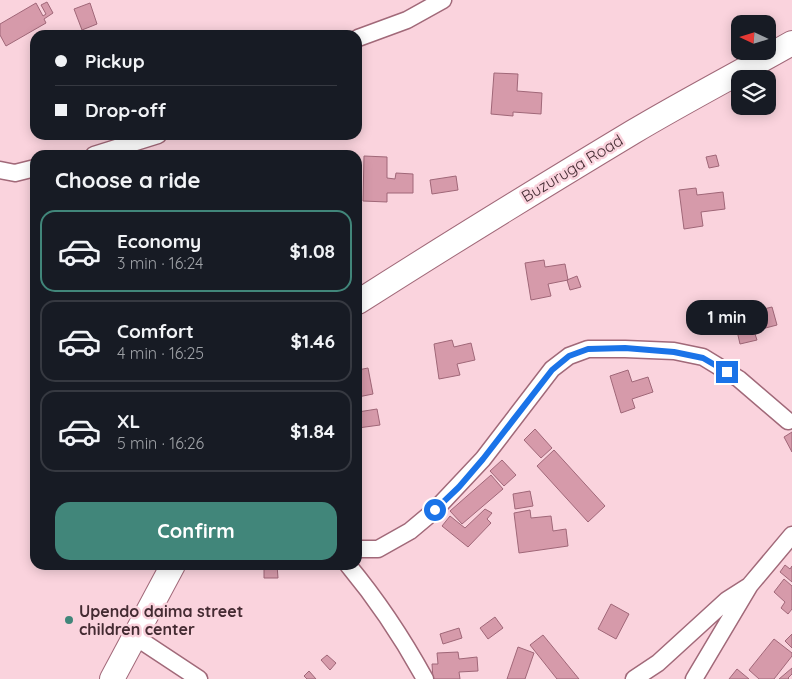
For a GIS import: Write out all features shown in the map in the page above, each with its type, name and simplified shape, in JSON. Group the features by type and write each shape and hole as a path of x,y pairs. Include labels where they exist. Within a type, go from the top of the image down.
{"main road":[{"name":"Buzuruga Road","path":"362,299 517,201 722,80 792,43"},
{"path":"112,679 170,570"}],"street":[{"path":"362,37 407,20 443,0"},
{"path":"110,150 142,140"},
{"path":"0,170 15,173 30,169"},
{"path":"362,549 378,549 410,531 435,510 459,487 483,459 552,370 569,356 588,349 625,348 674,352 703,358 739,379 788,421"},
{"path":"694,679 750,586 792,535"},
{"path":"352,570 380,604 426,679"},
{"path":"634,679 658,663 727,600 750,586"},
{"path":"134,636 199,679"}],"building":[{"path":"47,2 53,13 44,19 46,23 34,30 30,30 30,32 6,46 0,35 0,24 36,3 43,16 46,14 41,5"},
{"path":"90,3 97,24 82,30 74,9"},
{"path":"494,73 518,74 517,91 542,93 541,114 513,112 513,116 491,114"},
{"path":"716,155 719,166 709,168 706,157"},
{"path":"364,156 387,157 387,178 395,179 396,173 413,174 413,193 387,193 387,202 363,201"},
{"path":"456,176 458,190 432,194 430,180"},
{"path":"696,188 697,195 723,192 725,209 701,212 703,226 684,229 679,190"},
{"path":"544,260 545,267 565,264 568,280 548,284 551,296 531,300 525,263"},
{"path":"577,276 581,287 570,290 567,280"},
{"path":"745,302 747,313 772,307 777,325 754,331 757,340 740,344 731,305"},
{"path":"452,340 454,347 471,343 475,360 457,364 460,375 439,379 434,344"},
{"path":"368,368 373,394 362,396 362,369"},
{"path":"628,370 632,382 648,377 653,392 632,399 635,408 621,413 610,376"},
{"path":"377,409 380,425 362,427 362,411"},
{"path":"535,429 552,448 541,458 524,440"},
{"path":"792,432 792,452 784,437"},
{"path":"554,450 605,506 588,522 537,466"},
{"path":"502,460 516,475 504,486 490,471"},
{"path":"491,475 503,489 462,524 450,511"},
{"path":"530,491 533,506 515,509 513,494"},
{"path":"485,509 492,513 487,519 491,523 468,547 442,526 450,516 465,528"},
{"path":"530,510 531,518 551,516 553,531 566,529 568,546 519,553 514,513"},
{"path":"785,565 790,569 792,566 792,582 780,572"},
{"path":"264,570 277,570 278,578 264,578"},
{"path":"784,579 792,586 792,609 788,614 781,608 785,602 774,592"},
{"path":"611,604 629,614 616,639 598,629"},
{"path":"495,617 503,628 488,639 480,628"},
{"path":"459,628 462,638 443,644 440,634"},
{"path":"792,634 792,648 785,641"},
{"path":"543,635 579,679 557,679 530,645"},
{"path":"774,639 792,653 792,656 774,679 759,679 749,670"},
{"path":"518,647 534,653 525,679 507,679"},
{"path":"458,652 459,659 477,657 478,671 459,672 460,679 433,679 432,664 438,664 437,653"},
{"path":"327,655 336,663 330,670 321,660"},
{"path":"792,668 792,674 789,679 779,679"},
{"path":"737,669 749,679 729,679"},
{"path":"309,671 316,679 307,679 304,676"}],"place":[{"name":"Upendo daima street children center","path":"69,620"}],"route":[{"path":"435,510 459,487 483,459 552,370 569,356 588,349 625,348 674,352 703,358 727,372"}]}
